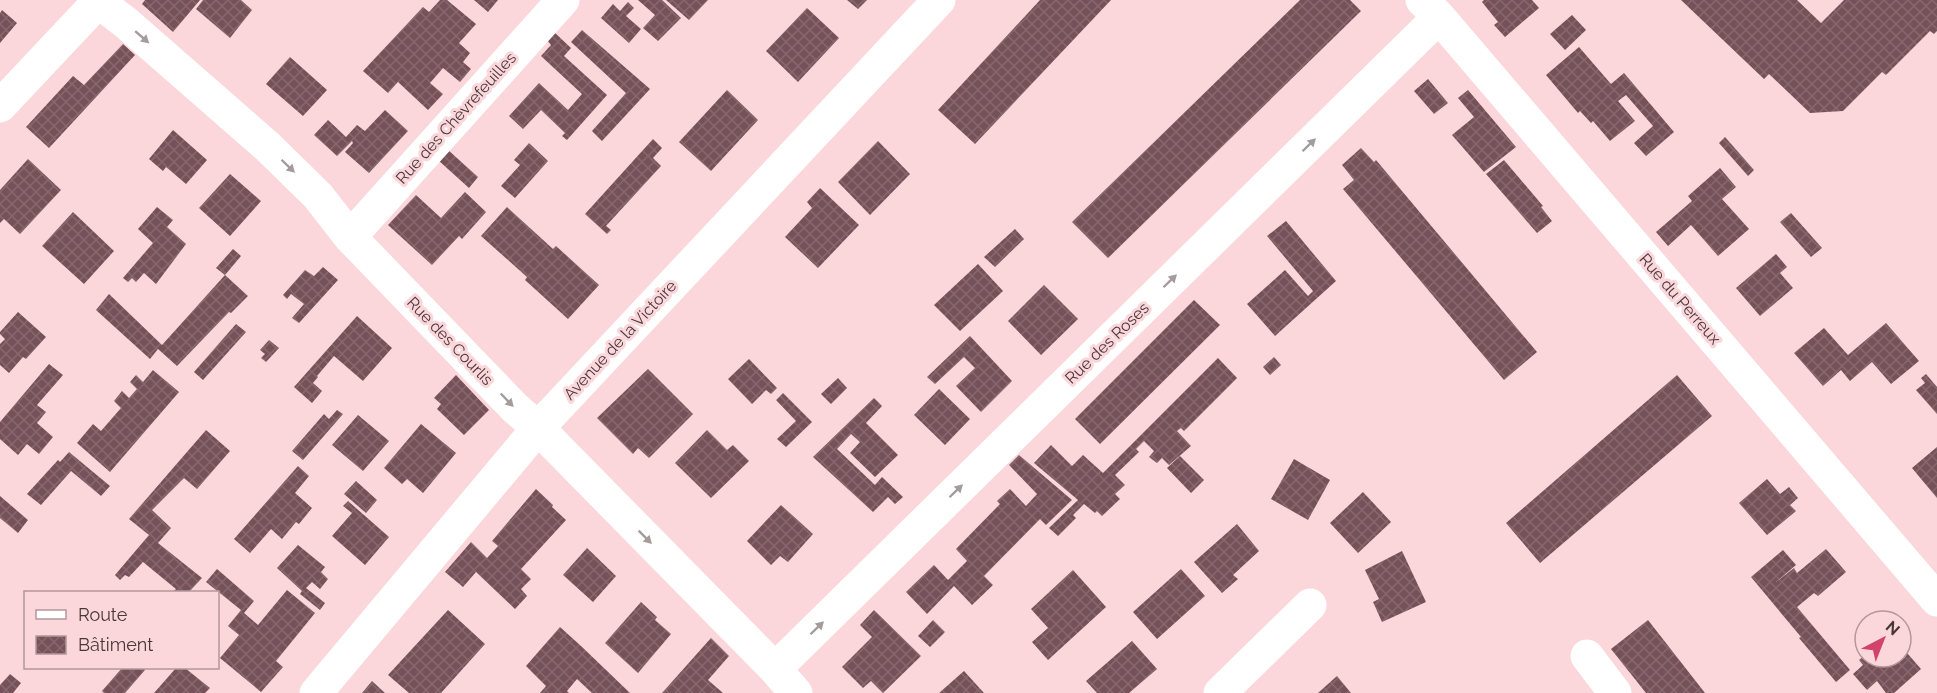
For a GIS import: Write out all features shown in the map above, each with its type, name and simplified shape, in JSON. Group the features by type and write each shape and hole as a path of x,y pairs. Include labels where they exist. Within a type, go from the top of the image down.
{"street":[{"name":"Rue des Chèvrefeuilles","path":"350,237 563,0"},
{"name":"Avenue de la Victoire","path":"316,693 538,428 939,0"},
{"name":"Rue des Courlis","path":"97,1 133,29 268,147 318,196 350,237 796,693"},
{"path":"0,106 97,1"},
{"name":"Rue du Perreux","path":"1431,9 1937,600"},
{"name":"Rue des Roses","path":"775,669 1431,9"},
{"path":"1220,693 1310,605"},
{"path":"1587,656 1615,693"}],"building":[{"path":"145,0 200,0 173,32 142,4"},
{"path":"203,0 241,0 252,10 230,38 196,9"},
{"path":"440,0 447,0 476,24 459,43 470,53 463,62 471,69 460,82 443,68 430,83 443,94 428,110 398,82 388,93 363,71 423,7 429,12"},
{"path":"474,0 498,0 488,12"},
{"path":"638,0 662,0 681,18 658,41 643,28 655,15"},
{"path":"666,0 708,0 689,20"},
{"path":"847,0 867,0 858,9"},
{"path":"1040,0 1111,0 975,144 938,110"},
{"path":"1300,0 1350,0 1361,11 1108,258 1072,222"},
{"path":"1484,0 1532,0 1539,8 1505,37 1494,25 1498,22 1482,2"},
{"path":"1681,0 1797,0 1821,23 1844,0 1937,0 1937,31 1934,34 1930,31 1886,75 1882,72 1843,111 1810,113 1769,74 1764,79"},
{"path":"628,2 634,8 626,16 641,29 629,43 601,18 613,4 620,11"},
{"path":"807,8 839,38 798,82 766,51"},
{"path":"2,10 17,23 0,43 0,13"},
{"path":"1572,15 1586,30 1565,50 1550,34"},
{"path":"582,30 650,89 602,141 592,131 626,93 571,42"},
{"path":"554,32 571,48 564,56 607,95 567,140 562,136 565,133 541,110 523,129 509,116 539,83 568,110 582,94 541,56 551,45 547,40"},
{"path":"123,44 135,55 49,148 26,127 73,76 84,85"},
{"path":"1579,47 1611,84 1624,73 1674,132 1646,156 1634,143 1653,126 1626,95 1618,101 1635,121 1610,141 1593,121 1591,123 1580,111 1578,113 1546,75"},
{"path":"290,57 327,90 303,116 266,84"},
{"path":"1428,79 1448,103 1434,114 1414,91"},
{"path":"727,90 758,120 711,171 679,142"},
{"path":"1468,90 1516,147 1484,172 1452,135 1474,117 1458,98"},
{"path":"385,110 408,131 369,173 345,152 353,143 352,141 337,156 314,135 328,120 346,137 357,125 365,131"},
{"path":"173,130 207,160 186,184 166,167 163,171 149,159"},
{"path":"1725,137 1754,170 1748,176 1719,143"},
{"path":"653,139 662,148 653,158 661,166 606,226 611,230 607,234 585,214"},
{"path":"878,141 910,174 870,215 838,182"},
{"path":"529,143 548,161 515,198 501,186 520,165 514,160"},
{"path":"1361,148 1374,162 1376,160 1537,352 1504,380 1343,189 1354,180 1342,165"},
{"path":"447,149 478,177 469,188 438,160"},
{"path":"28,159 61,190 20,234 4,219 0,223 0,190"},
{"path":"1504,160 1543,206 1541,207 1552,221 1537,233 1486,174"},
{"path":"1720,168 1736,187 1722,199 1749,229 1718,256 1691,225 1668,246 1656,232 1692,201 1688,196"},
{"path":"230,174 261,201 230,236 199,208"},
{"path":"820,188 859,225 818,268 785,237 812,208 807,202"},
{"path":"465,192 486,212 462,239 459,236 432,265 388,225 416,195 441,218"},
{"path":"157,207 173,220 167,227 186,244 156,284 144,273 136,282 132,278 128,282 123,278 153,243 138,229"},
{"path":"507,207 553,249 556,246 599,285 568,319 525,280 527,277 481,236"},
{"path":"73,212 114,251 84,284 42,246"},
{"path":"1791,213 1822,248 1811,257 1780,222"},
{"path":"1286,221 1336,281 1275,336 1247,304 1285,270 1308,296 1313,291 1267,236"},
{"path":"1015,229 1024,239 995,267 984,257"},
{"path":"233,249 241,256 225,275 216,268"},
{"path":"1776,254 1787,267 1780,273 1793,288 1760,316 1736,288"},
{"path":"978,264 1003,291 960,331 934,305"},
{"path":"323,267 338,280 299,323 292,318 304,304 291,294 287,299 283,295 305,270 314,276"},
{"path":"225,275 248,296 231,313 229,312 177,366 158,349 150,359 96,310 109,294 162,345"},
{"path":"1044,285 1078,319 1041,355 1008,321"},
{"path":"1194,300 1220,325 1100,444 1075,419"},
{"path":"18,312 46,337 26,359 23,357 9,373 0,365 0,344 5,339 0,332"},
{"path":"357,316 392,348 363,381 334,356 313,383 322,391 312,403 294,387"},
{"path":"1886,323 1919,361 1891,384 1872,362 1850,381 1841,370 1823,386 1794,353 1824,328 1848,355"},
{"path":"236,324 246,332 203,380 194,372"},
{"path":"970,336 1012,381 981,412 956,386 975,368 964,357 935,384 927,377"},
{"path":"269,340 279,348 266,362 261,358 265,354 260,350"},
{"path":"1274,357 1281,365 1270,375 1263,367"},
{"path":"1218,358 1237,378 1184,431 1181,428 1177,431 1191,446 1169,465 1162,458 1157,463 1149,457 1154,451 1144,441 1136,449 1139,452 1115,475 1125,485 1115,494 1120,499 1102,516 1084,504 1073,515 1076,518 1058,536 1049,528 1078,500 1034,463 1051,445 1072,466 1083,455 1103,473"},
{"path":"749,359 777,388 771,394 766,390 752,404 728,379"},
{"path":"49,364 63,375 37,405 46,412 37,423 53,437 39,454 27,444 18,455 0,439 0,422"},
{"path":"648,369 693,414 649,458 638,448 633,454 597,418"},
{"path":"153,370 179,392 110,472 77,443 93,424 101,431 121,408 114,401 122,391 129,398 137,389 130,382 136,375 143,382"},
{"path":"1926,374 1937,387 1937,414 1916,390 1925,383 1921,378"},
{"path":"456,375 489,410 464,435 437,409 441,404 434,398"},
{"path":"1677,375 1712,416 1540,563 1506,523"},
{"path":"838,378 847,388 831,404 821,394"},
{"path":"939,389 970,419 945,445 914,415"},
{"path":"783,393 812,422 786,447 777,439 796,421 776,400"},
{"path":"874,398 882,406 866,423 898,455 875,477 850,453 860,442 851,434 837,449 875,485 882,477 903,497 895,504 888,497 873,512 813,457"},
{"path":"337,410 343,414 303,460 292,451 324,414 329,419"},
{"path":"358,415 389,441 363,471 332,445"},
{"path":"421,424 456,453 423,493 407,479 402,484 384,468"},
{"path":"206,430 230,451 197,489 184,478 152,510 171,528 158,543 202,578 190,591 174,591 176,589 143,562 129,577 125,575 120,580 115,575 149,535 129,519"},
{"path":"707,430 727,450 733,445 749,461 711,498 675,463"},
{"path":"1937,447 1937,498 1912,468"},
{"path":"69,452 110,486 101,496 71,471 41,505 27,494 58,460 60,462"},
{"path":"1019,455 1072,500 1046,525 1040,519 984,576 993,585 972,605 954,586 927,614 906,592 934,565 948,580 967,561 956,549 1000,504 997,501 1010,489 1026,506 1037,494 1009,465"},
{"path":"1180,456 1204,480 1191,493 1167,468"},
{"path":"1294,459 1330,480 1308,520 1271,499"},
{"path":"298,466 309,476 295,493 312,508 282,539 271,529 250,553 234,539"},
{"path":"1767,479 1780,494 1789,487 1798,498 1790,505 1796,511 1767,535 1739,503"},
{"path":"356,481 377,500 366,513 344,494"},
{"path":"536,489 566,520 521,569 531,579 521,589 527,596 515,609 476,572 463,587 445,572 471,542 487,558 498,546 492,541"},
{"path":"1363,492 1391,522 1358,553 1330,523"},
{"path":"0,496 28,520 18,533 0,518"},
{"path":"348,501 389,537 365,565 332,536 352,513 343,506"},
{"path":"781,505 813,534 788,562 780,556 771,565 747,541"},
{"path":"1237,524 1259,551 1233,575 1238,579 1222,593 1194,562"},
{"path":"298,545 325,567 321,572 328,579 320,589 312,582 306,588 325,603 320,610 300,594 302,591 277,568"},
{"path":"587,548 616,576 593,602 563,575"},
{"path":"1826,549 1846,572 1818,596 1814,593 1797,607 1850,670 1836,682 1751,577 1783,550 1796,565 1776,582 1794,568 1797,573"},
{"path":"1402,551 1426,602 1382,622 1373,602 1379,599 1365,570"},
{"path":"217,569 254,601 244,613 258,625 287,590 315,613 276,661 283,667 261,692 220,658 239,635 228,626 241,610 206,582"},
{"path":"1181,569 1205,596 1157,639 1133,612"},
{"path":"1073,570 1106,607 1048,660 1032,642 1048,628 1031,609"},
{"path":"641,602 657,617 655,620 671,634 638,673 605,643"},
{"path":"448,610 485,644 441,693 409,693 388,675"},
{"path":"874,610 921,656 883,693 871,681 863,688 842,667 872,637 860,625"},
{"path":"933,620 945,632 930,647 918,636"},
{"path":"1648,620 1705,693 1646,693 1611,649"},
{"path":"560,627 630,693 592,693 577,679 567,691 569,693 540,693 546,686 526,666"},
{"path":"711,638 729,656 708,680 723,693 662,693"},
{"path":"1132,641 1157,669 1129,693 1097,693 1086,681"},
{"path":"1913,660 1921,669 1894,693 1886,693 1877,681 1867,690 1853,674 1859,669 1913,669"},
{"path":"121,669 145,670 125,693 104,693 102,691"},
{"path":"175,669 186,669 210,688 205,693 154,693"},
{"path":"964,671 984,693 939,693"},
{"path":"10,674 21,683 13,693 0,693 0,685"},
{"path":"1337,676 1351,693 1318,693"},
{"path":"372,681 385,693 362,693"}]}
